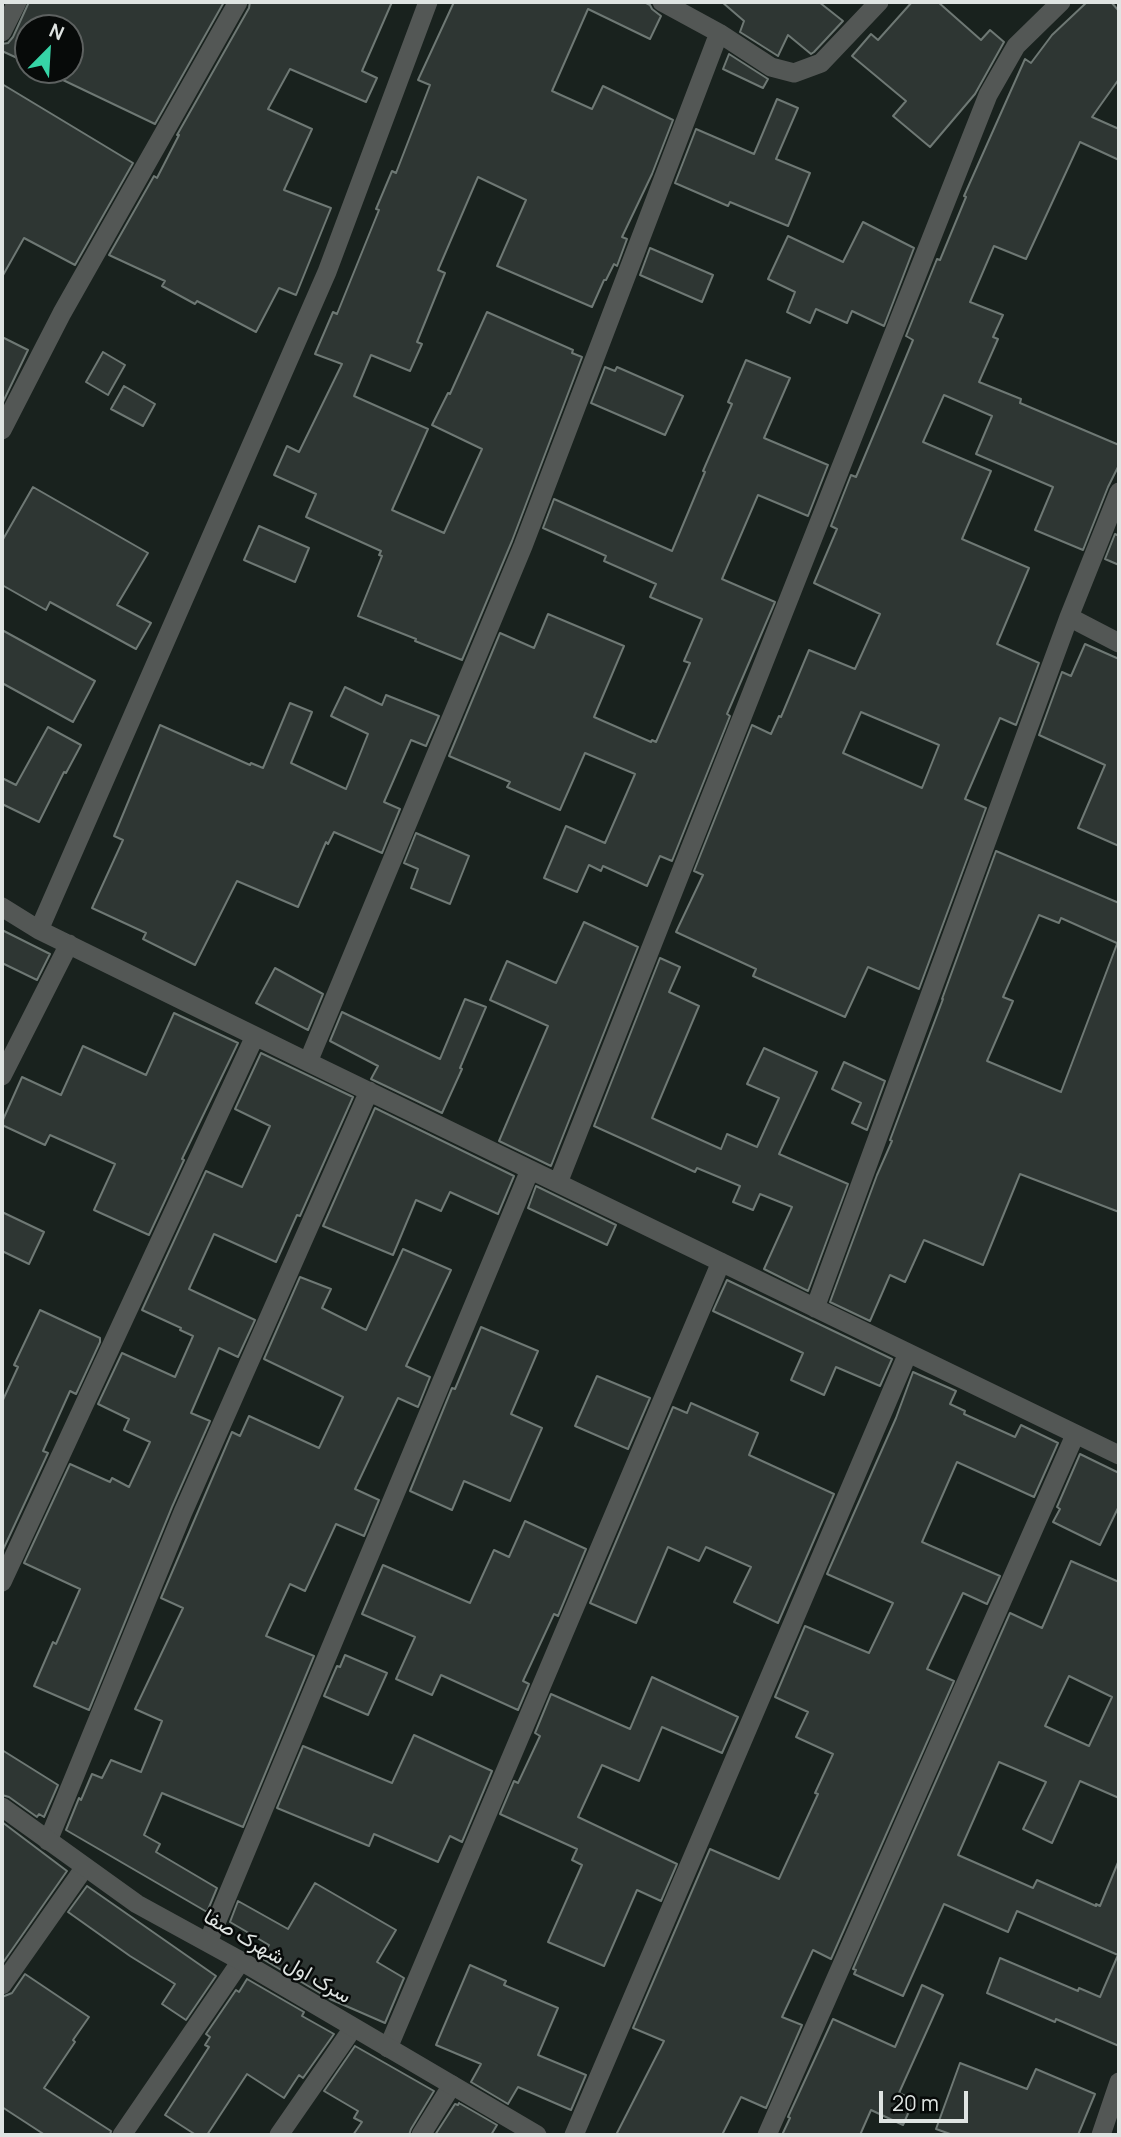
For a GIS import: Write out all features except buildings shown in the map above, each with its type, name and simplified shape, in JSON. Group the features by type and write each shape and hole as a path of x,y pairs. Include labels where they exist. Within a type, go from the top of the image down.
{"street":[{"path":"2,32 17,2"},
{"path":"2,430 62,313 239,2"},
{"path":"39,930 327,272 428,2"},
{"path":"662,2 719,33 772,67 794,73 821,63 879,2"},
{"path":"558,1183 988,95 1016,46 1061,2"},
{"path":"308,1062 523,546 719,33"},
{"path":"816,1308 1069,617 1119,492"},
{"path":"1069,617 1119,643"},
{"path":"2,908 39,930 308,1062 1119,1455"},
{"path":"2,1076 69,944"},
{"path":"2,1582 255,1036"},
{"path":"48,1841 183,1512 369,1091"},
{"path":"208,1942 530,1170"},
{"path":"388,2048 721,1262"},
{"path":"575,2135 908,1353"},
{"path":"767,2135 1075,1435"},
{"name":"سرک اول شهرک صفا","path":"2,1807 137,1904 242,1961 537,2135"},
{"path":"2,1985 85,1867"},
{"path":"122,2135 242,1961"},
{"path":"279,2135 353,2028"},
{"path":"1101,2135 1119,2082"},
{"path":"421,2135 452,2085"}]}
